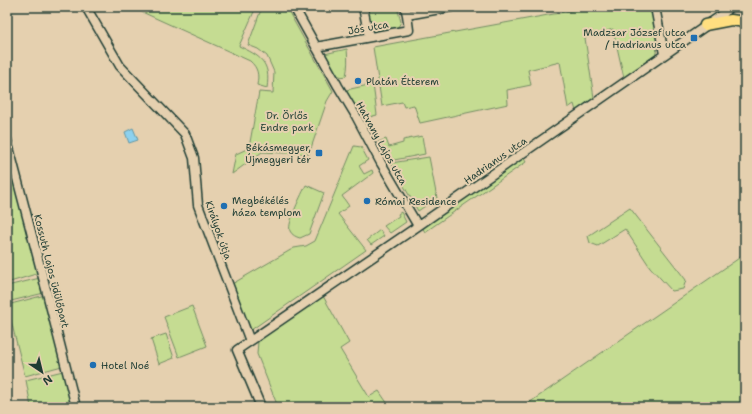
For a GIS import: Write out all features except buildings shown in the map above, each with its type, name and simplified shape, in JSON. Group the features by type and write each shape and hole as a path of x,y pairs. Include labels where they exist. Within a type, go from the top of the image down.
{"main road":[{"path":"705,25 731,20 745,22"}],"street":[{"name":"Királyok útja","path":"86,7 120,66 185,134 194,158 198,205 250,341"},
{"name":"Hatvany Lajos utca","path":"294,7 418,226"},
{"path":"363,7 369,37"},
{"name":"Jós utca","path":"316,47 409,30 406,11 451,7"},
{"path":"655,7 664,54"},
{"name":"Hadrianus utca","path":"250,341 723,14 729,7"},
{"name":"Kossuth Lajos üdülőpart","path":"7,140 76,407"},
{"path":"250,341 237,350 261,407"}],"green space":[{"path":"131,7 256,7 239,46 253,53 262,61 267,72 267,88 257,85 257,72 255,66 250,61"},
{"name":"Dr. Örlős Endre park","path":"262,7 286,7 333,91 327,101 309,154 262,152 232,174 236,154 249,148 259,92 273,93 274,72 267,56 258,49 248,45"},
{"path":"365,7 397,7 401,22 398,27 370,31"},
{"path":"592,7 653,7 659,39 655,57 624,78 613,29 585,38 594,98 576,111 574,104 568,108 560,62 528,70 531,85 507,90 508,104 420,123 414,105 404,107 402,102 382,106 373,47"},
{"path":"347,49 347,73 346,76 342,77 332,70 324,54"},
{"path":"373,84 377,115 361,119 346,90"},
{"path":"422,136 425,154 389,161 378,142 386,139 389,147 403,143 403,140"},
{"path":"354,146 361,147 368,160 359,166 364,174 372,170 373,173 342,196 349,206 338,214 366,250 251,330 232,284 294,248 306,246 315,241"},
{"path":"7,152 39,273 7,283"},
{"path":"429,157 437,198 418,211 391,163"},
{"path":"523,157 526,162 425,232 422,227"},
{"path":"306,185 324,193 309,234 300,238 292,234 290,227 298,201"},
{"path":"630,208 686,280 683,289 672,291 650,267 625,229 598,246 590,243 588,236"},
{"path":"401,212 406,222 390,233 384,226 399,216 398,214"},
{"path":"380,230 384,236 371,245 367,240"},
{"path":"745,254 745,407 523,407"},
{"path":"40,278 44,293 7,302 7,286"},
{"path":"45,295 62,366 25,376 7,305"},
{"path":"323,296 349,343 340,349 369,397 379,391 390,407 278,407 257,354 258,341"},
{"path":"192,306 207,346 179,357 164,317"},
{"path":"166,334 174,358 159,364 151,339"},
{"path":"63,371 73,407 31,407 26,380"}],"water":[{"path":"133,128 138,140 129,143 125,132"}],"place":[{"name":"Madzsar József utca / Hadrianus utca","path":"694,38"},
{"name":"Platán Étterem","path":"358,81"},
{"name":"Békásmegyer, Újmegyeri tér","path":"319,153"},
{"name":"Római Residence","path":"367,201"},
{"name":"Megbékélés háza templom","path":"224,206"},
{"name":"Hotel Noé","path":"93,365"}]}
